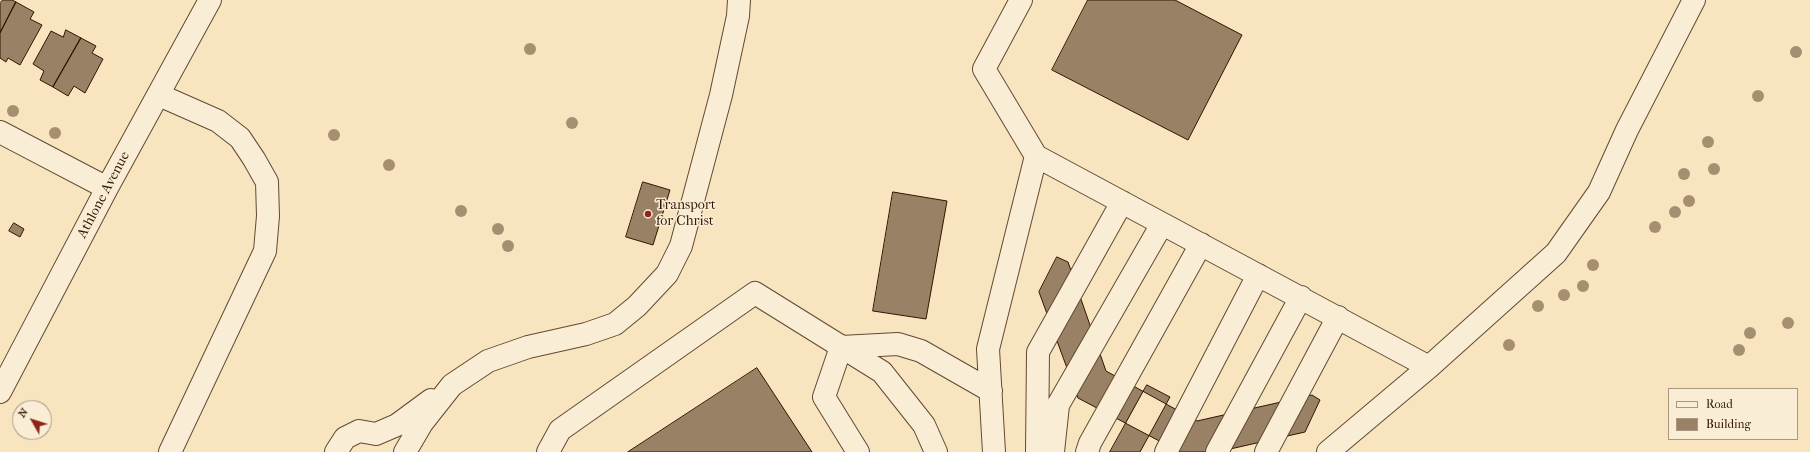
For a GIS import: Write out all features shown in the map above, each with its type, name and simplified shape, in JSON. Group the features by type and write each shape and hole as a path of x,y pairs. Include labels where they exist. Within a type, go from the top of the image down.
{"street":[{"name":"Athlone Avenue","path":"0,392 107,188 210,0"},
{"path":"336,452 345,438 358,430 376,434 397,425 488,361 528,347 586,334 615,324 637,306 667,274 681,246 707,148 738,16 739,0"},
{"path":"1021,0 984,69 1036,156 1429,367"},
{"path":"1328,452 1429,367 1556,253 1599,192 1627,130 1694,0"},
{"path":"159,95 218,121 240,138 254,159 266,182 268,216 266,251 170,452"},
{"path":"0,132 107,188"},
{"path":"994,452 988,349 1036,156"},
{"path":"1037,452 1038,352 1122,202"},
{"path":"1053,452 1058,405 1162,224"},
{"path":"1088,452 1090,443 1201,244"},
{"path":"1166,452 1258,274"},
{"path":"548,452 560,430 755,293 882,372 924,425 936,452"},
{"path":"1217,452 1301,297"},
{"path":"1266,452 1338,317"},
{"path":"841,347 898,344 906,346 921,351 991,391"},
{"path":"841,347 824,397 858,452"},
{"path":"405,452 422,423 452,385"}],"building":[{"path":"3,0 12,0 16,2 0,33 0,3"},
{"path":"1088,0 1175,0 1242,35 1188,140 1052,70"},
{"path":"16,2 34,12 30,19 42,25 20,65 8,58 6,62 0,58 0,33"},
{"path":"66,30 81,38 53,87 40,80 44,71 33,64 51,31 63,37"},
{"path":"81,38 96,46 92,53 103,59 85,93 74,86 68,96 53,87"},
{"name":"Transport for Christ","path":"643,182 670,190 653,245 626,237"},
{"path":"893,192 947,201 926,319 873,311"},
{"path":"14,223 24,229 20,237 9,231"},
{"path":"1057,257 1068,262 1106,371 1197,421 1312,395 1320,400 1305,432 1217,452 1180,452 1078,398 1039,292"},
{"path":"757,368 812,452 628,452"},
{"path":"1147,385 1170,397 1140,452 1110,452"}],"place":[{"name":"Transport for Christ","path":"648,214"}]}
